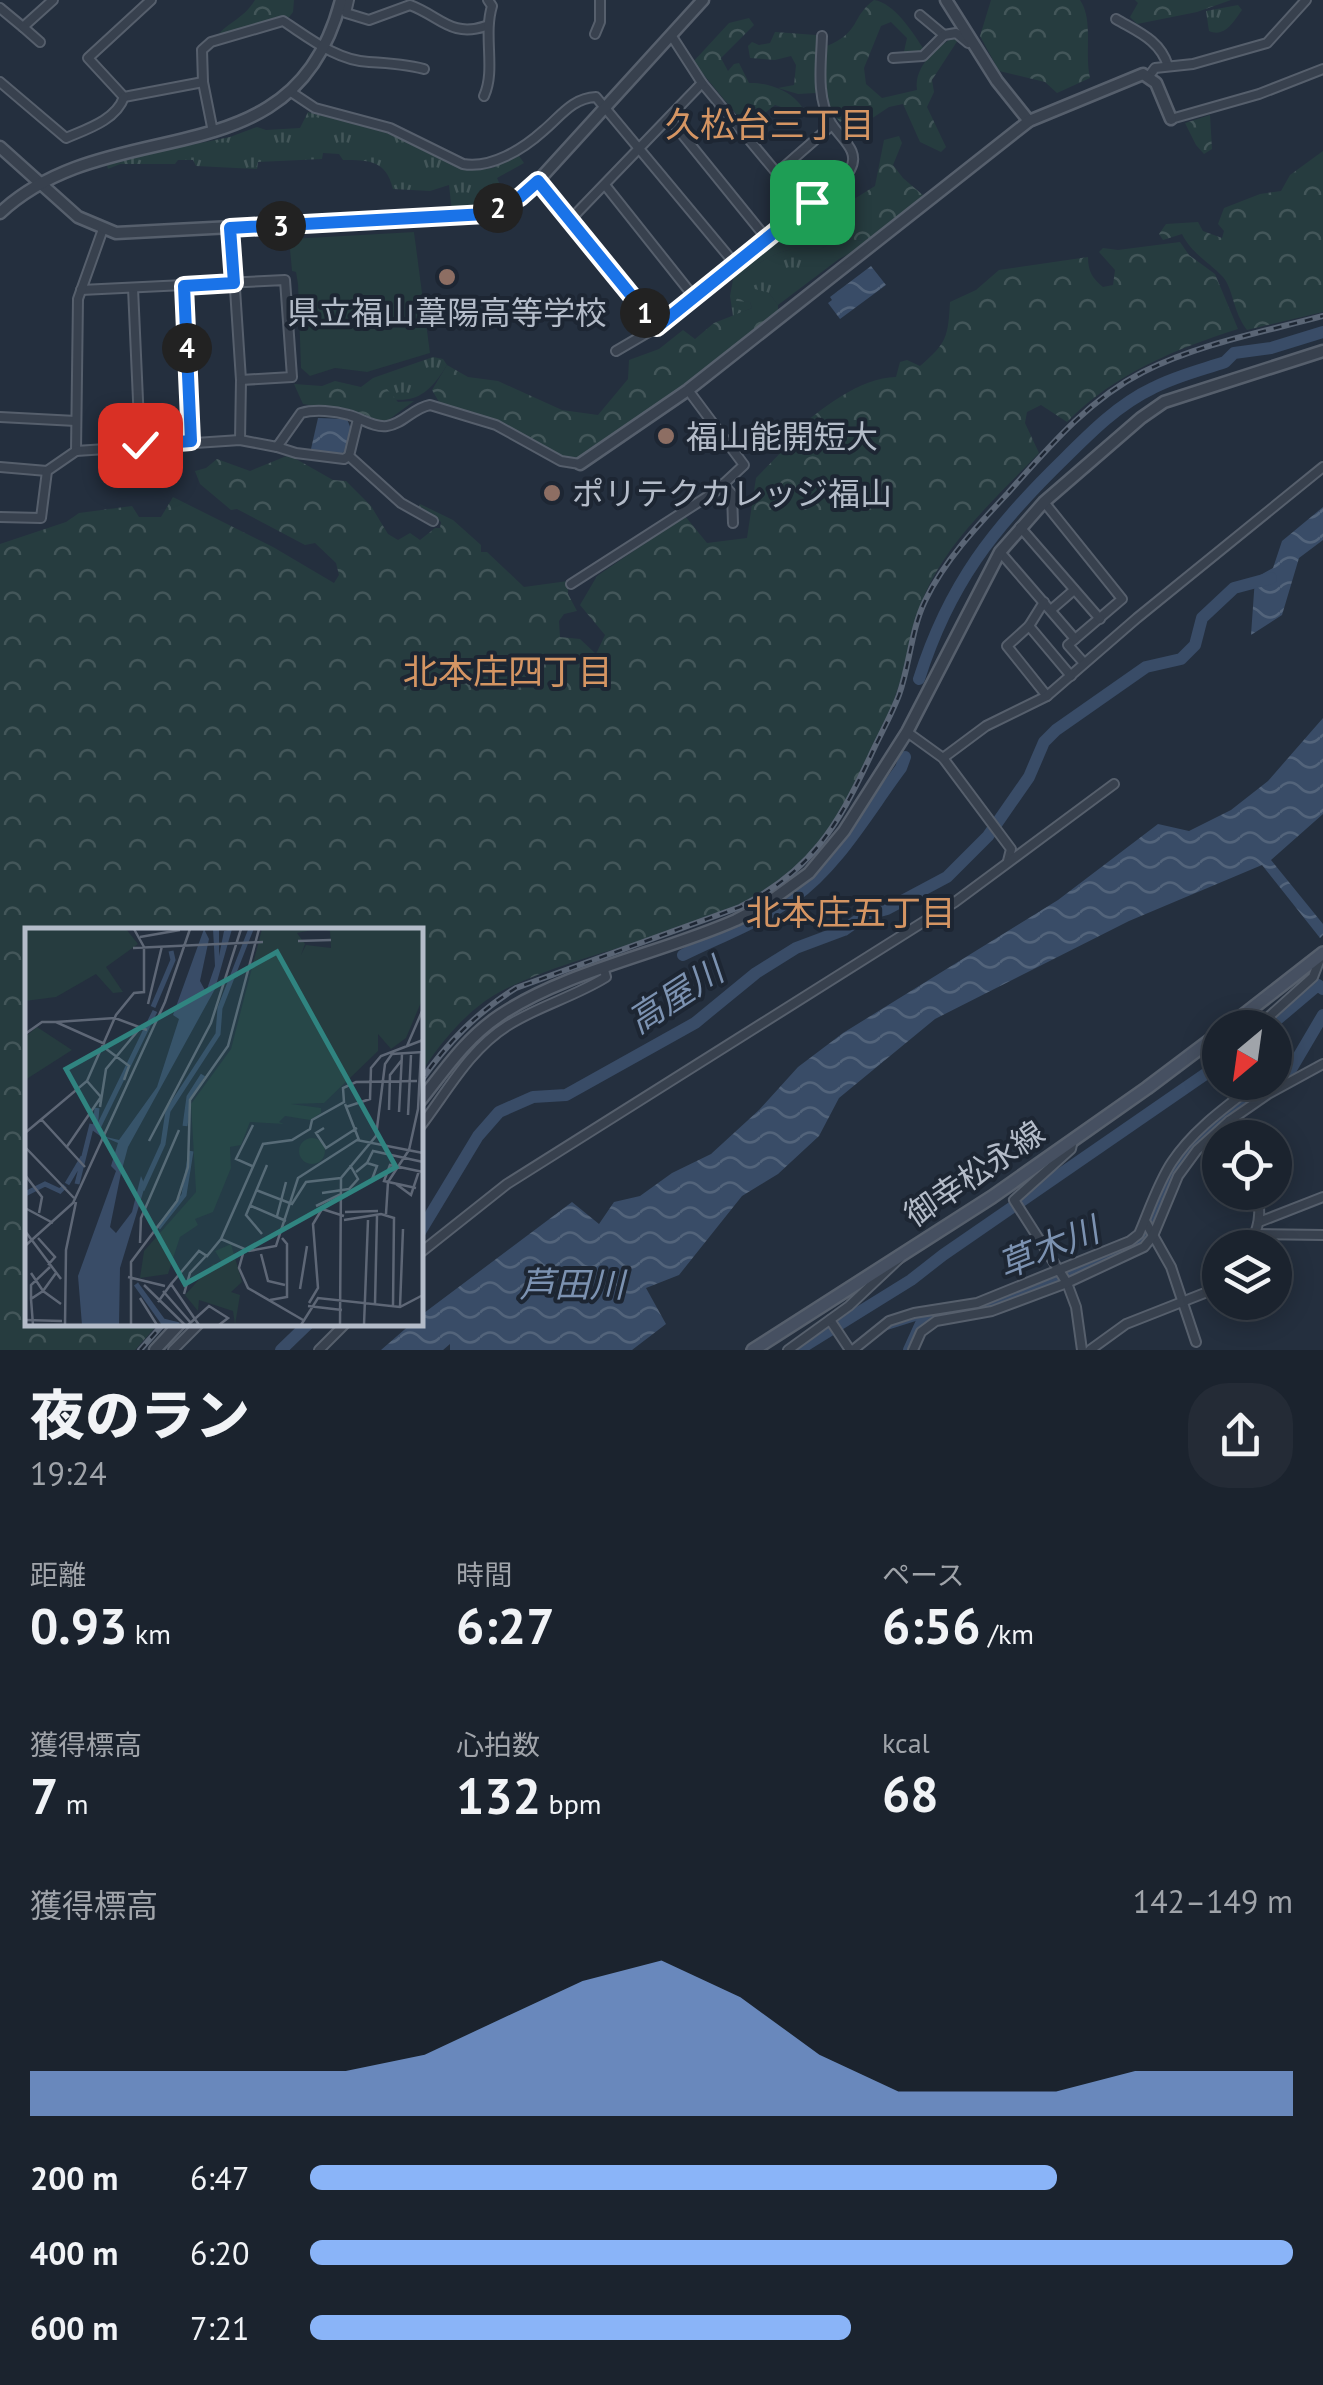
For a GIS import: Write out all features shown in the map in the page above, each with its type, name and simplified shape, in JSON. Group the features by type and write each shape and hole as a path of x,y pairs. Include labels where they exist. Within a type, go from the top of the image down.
{"main road":[{"path":"1249,1010 1322,954"},
{"name":"御幸松永線","path":"753,1350 992,1197 1202,1045"}],"street":[{"path":"24,28 53,0"},
{"path":"124,97 88,58 150,0"},
{"path":"0,212 40,182 91,160 235,126 274,106 291,92 324,48 341,0"},
{"path":"350,0 346,13 370,20 410,5 459,30 486,26"},
{"path":"484,96 490,84 486,26 492,6 488,0"},
{"path":"596,34 600,0"},
{"path":"0,148 78,217 104,230 135,233 486,214 520,197 538,181 702,0"},
{"path":"1149,76 1155,68 1193,64 1267,43 1306,0"},
{"path":"949,1 997,81 1029,121"},
{"path":"0,8 40,42"},
{"path":"920,15 944,35"},
{"path":"1116,19 1155,42 1168,66"},
{"path":"213,132 203,82 202,50 212,42 283,21 324,48 368,62 378,60 424,69"},
{"path":"894,58 923,56 944,35 956,33 964,37 974,52 978,51"},
{"path":"670,35 702,82 805,208"},
{"path":"616,351 657,327 850,170 854,154 832,126 820,88 822,36"},
{"path":"277,447 301,412 352,415 388,426 419,407 430,405 496,425 560,461 580,464 688,390 1029,121 1143,74 1162,94 1172,119 1259,94 1323,69"},
{"path":"0,82 66,138 106,118 120,107 124,97"},
{"path":"124,97 203,82"},
{"path":"570,220 702,82"},
{"path":"291,92 315,108 390,128 474,166 494,162 542,132 586,97 596,97 735,264"},
{"path":"669,118 766,239"},
{"path":"778,173 832,126"},
{"path":"538,181 657,327"},
{"path":"605,185 694,298"},
{"path":"230,228 241,380 240,440"},
{"path":"76,451 78,299 104,230"},
{"path":"81,290 285,280 292,376 241,380"},
{"path":"184,286 191,441"},
{"path":"133,288 140,445"},
{"path":"422,1098 464,1044 499,1016 552,989 736,920 810,873 844,831 908,732 1000,552 1044,502 1140,418 1164,402 1323,351"},
{"path":"572,584 723,484 744,465 688,390"},
{"path":"0,416 76,422"},
{"path":"0,467 47,471 76,451 191,441 240,440 344,459 349,456 358,419"},
{"path":"349,456 401,503 434,521"},
{"path":"946,761 986,726 1047,696 1323,466"},
{"path":"0,518 41,518 47,471"},
{"path":"723,484 732,494 733,522"},
{"path":"1044,502 1122,599 1068,644 1084,663"},
{"path":"1020,527 1100,619"},
{"path":"1000,552 1076,639"},
{"path":"1047,696 1008,646 1048,606 1074,590"},
{"path":"1029,626 1071,676"},
{"path":"908,732 946,761 1011,849 1008,861"},
{"path":"422,1252 507,1184 940,912 1114,784"},
{"path":"1276,1010 1313,977 1322,954"},
{"path":"422,1124 464,1066 504,1028 576,996 606,978 604,970"},
{"path":"1292,1076 1323,1064"},
{"path":"833,1324 852,1350 889,1321 914,1312 977,1303 1133,1254 1208,1120 1242,1100"},
{"path":"1230,1120 1251,1100"},
{"path":"913,1350 920,1332 936,1321 992,1312 1149,1229 1169,1166 1202,1139"},
{"path":"1073,1140 1071,1148 1014,1197 1063,1276 1076,1308 1082,1350"},
{"path":"1259,1222 1323,1197"},
{"path":"1256,1230 1260,1210"},
{"path":"1149,1229 1171,1266 1196,1342"},
{"path":"1292,1235 1323,1235"},
{"path":"788,1350 833,1324 906,1251"},
{"path":"1090,1350 1126,1324 1202,1294"},
{"path":"155,1350 178,1325"},
{"path":"173,1350 198,1325"},
{"path":"319,1350 345,1325"}],"green space":[{"path":"255,0 294,0 293,12 287,20 216,38 245,12"},
{"path":"874,0 895,12 923,48 918,55 903,56 907,38 891,22 881,26 864,68 866,84 882,98 917,90 919,73 927,59 953,37 958,40 932,80 934,92 927,107 946,147 941,152 920,142 903,104 889,107 865,123 846,119 840,122 829,105 825,77 827,46 846,35"},
{"path":"991,0 1080,0 1087,17 1090,78 1057,93 1045,82 999,71 980,36"},
{"path":"1135,0 1231,0 1197,12 1137,24 1130,17 1138,3"},
{"path":"1238,5 1242,10 1228,27 1220,32 1209,31 1206,11"},
{"path":"749,18 754,25 721,58 728,71 739,63 749,83 782,90 809,115 794,117 775,105 747,127 693,62 729,23"},
{"path":"775,32 816,35 816,93 798,94 778,88 794,85 796,65 791,56 775,60 750,58 748,46 752,42 770,43"},
{"path":"308,112 387,133 469,169 493,168 517,153 524,163 497,178 505,196 485,207 452,212 449,185 430,191 393,189 381,167 343,160 339,154 323,153 322,159 258,162 257,169 196,166 193,160 178,160 175,164 120,164 108,169 106,162 230,137 257,127 300,128"},
{"path":"1210,115 1212,149 1204,154 1185,123"},
{"path":"899,136 902,143 893,165 924,196 872,242 840,238 819,250 797,249 778,254 741,275 735,269 810,211 854,199 875,186 884,140"},
{"path":"1323,151 1323,312 1247,330 1223,277 1195,252 1182,234 1163,240 1159,234 1166,224 1198,222 1203,231 1222,238 1224,231 1218,224 1224,208 1260,194 1281,191 1290,175"},
{"path":"414,232 430,353 367,372 335,368 310,376 301,368 298,284 296,272 292,271 289,239"},
{"path":"840,238 872,242 839,259 778,305 769,293 737,300 750,302 752,308 733,316 730,296 735,269 741,275 778,253 798,248 819,250"},
{"path":"1180,242 1189,255 1215,274 1238,329 1146,365 1105,390 1067,422 1041,405 1027,412 1025,423 1039,453 976,519 935,574 918,614 894,700 857,784 805,858 755,896 684,927 568,964 498,993 454,1029 422,1072 422,928 25,928 25,1325 157,1325 135,1350 0,1350 0,544 66,522 79,513 132,506 139,517 161,517 173,497 273,547 334,583 339,575 336,563 315,543 305,545 237,509 231,510 200,484 195,471 217,459 250,471 289,455 333,480 346,481 371,506 388,534 398,540 410,533 420,540 440,528 441,522 420,504 453,520 481,545 481,552 487,552 524,587 568,581 568,594 577,611 564,614 559,621 560,637 580,639 596,654 605,635 580,605 597,576 685,516 707,543 747,538 756,478 794,439 794,432 855,389 896,377 900,362 907,360 920,366 944,338 950,302 976,290 999,270 1088,257 1096,280 1103,287 1113,285 1115,270 1099,252 1103,248 1118,250"},
{"path":"751,288 769,293 778,305 778,314 688,388 580,462 560,458 496,422 439,402 432,390 447,365 468,377 498,381 562,410 598,415 628,379 629,360 659,349 683,330 695,339 714,323 752,308 750,302 736,301 738,294"},
{"path":"433,357 443,359 447,365 420,395 401,400 362,393 361,387 373,378"},
{"path":"335,381 361,387 363,393 387,389 398,402 414,401 387,421 374,420 359,413 303,404 294,384 322,386"}],"water":[{"path":"871,266 886,285 840,319 828,303 830,297"},
{"path":"318,418 347,419 351,429 345,451 338,456 311,449"},
{"path":"1323,507 1323,540 1299,558 1282,615 1251,635 1255,578 1273,568 1282,541"},
{"name":"芦田川","path":"1323,718 1323,814 1271,860 1323,924 1320,938 1262,865 1129,921 935,1019 839,1098 819,1136 778,1174 742,1196 679,1275 646,1288 666,1324 632,1350 450,1350 450,1344 443,1350 381,1350 410,1325 422,1325 422,1314 572,1202 599,1224 614,1202 640,1196 672,1173 711,1154 798,1067 843,1033 1058,900 1158,824 1189,831 1231,810 1268,781"}],"waterway":[{"path":"919,679 944,614 976,559 1039,484 1106,419 1153,388 1225,362 1234,353 1271,348 1323,332"},
{"name":"高屋川","path":"422,1229 478,1136 499,1112 533,1097 566,1095 695,1023 756,973 796,948 844,930 865,915 887,909 947,877 988,836 1029,777 1044,742 1056,730 1146,667 1181,659 1195,645 1202,618 1234,588 1271,578"},
{"path":"683,955 767,914 809,885 851,838 905,757"},
{"path":"1288,1010 1318,985 1323,989"},
{"name":"草木川","path":"1292,1068 1323,1015"},
{"path":"798,1350 911,1280 1202,1076"},
{"name":"草木川","path":"909,1350 924,1317 1033,1290 1136,1243 1192,1145 1245,1100"},
{"path":"859,1350 886,1329 924,1317"},
{"name":"高屋川","path":"281,1350 307,1325"}],"railway":[{"path":"422,1079 463,1030 516,988 740,907 786,878 819,845 858,782 899,695 917,624 933,586 974,531 1054,442 1104,396 1164,362 1208,346 1323,316"},
{"path":"140,1350 162,1325"}],"place":[{"name":"県立福山葦陽高等学校","path":"447,277"},
{"name":"福山能開短大","path":"666,436"},
{"name":"ポリテクカレッジ福山","path":"552,493"}],"district":[{"name":"久松台三丁目","path":"770,124"},
{"name":"北本庄四丁目","path":"508,671"},
{"name":"北本庄五丁目","path":"851,912"}],"route":[{"path":"140,445 191,441 184,286 234,283 230,228 486,214 520,197 538,181 657,327 812,202"}]}
